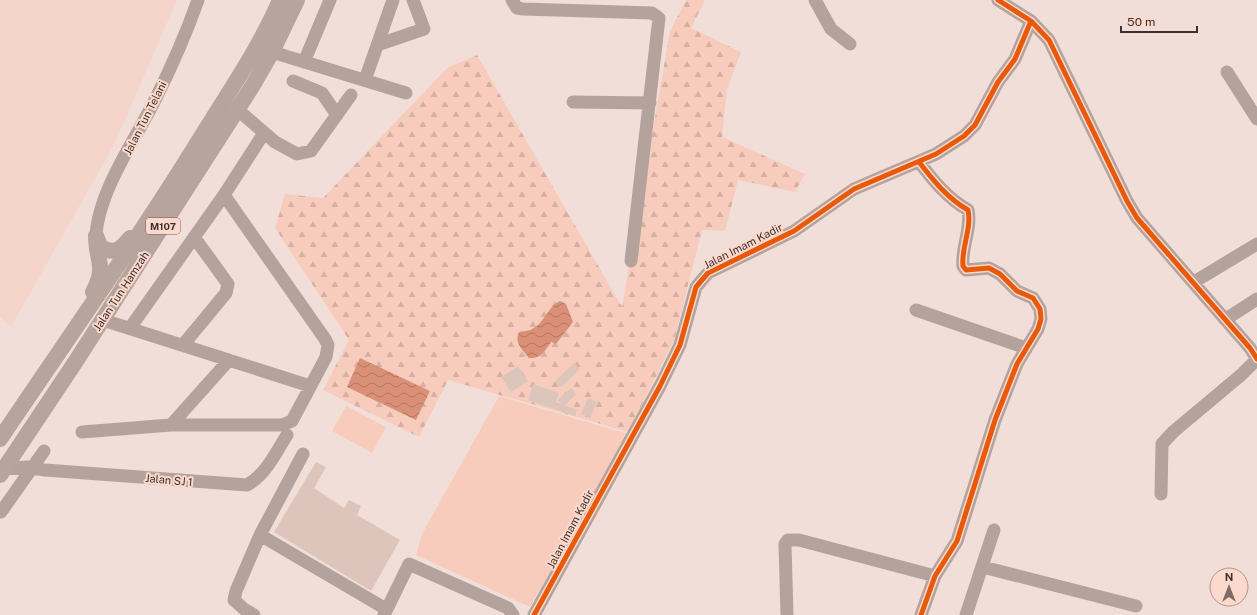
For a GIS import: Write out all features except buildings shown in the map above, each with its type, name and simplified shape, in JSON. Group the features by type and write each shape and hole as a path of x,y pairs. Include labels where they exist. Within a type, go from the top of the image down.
{"main road":[{"name":"Jalan Tun Hamzah","path":"0,440 56,355 102,291 176,178 262,38 280,0"},
{"name":"Jalan Tun Hamzah","path":"2,472 103,320 238,110 272,52 297,0"},
{"path":"96,236 100,246 106,251 118,251 176,178"},
{"path":"56,355 99,280 101,272 96,236"}],"street":[{"name":"Jalan Tun Telani","path":"96,236 98,218 105,198 175,58 198,0"},
{"path":"304,62 330,0"},
{"path":"365,80 393,0"},
{"path":"377,45 424,29 413,0"},
{"path":"512,0 517,8 523,9 652,13 660,20 631,261"},
{"path":"815,0 831,29 850,44"},
{"path":"998,0 1031,21 1049,40 1127,201 1137,218 1255,353 1241,375 1173,432 1162,444 1161,494"},
{"name":"Jalan Imam Kadir","path":"534,615 663,379 680,345 692,297 700,280 708,273 794,231 854,189 919,162 951,145 964,136 975,125 998,82 1014,59 1031,21"},
{"path":"272,52 406,93"},
{"path":"1227,72 1257,119"},
{"path":"293,81 322,94 337,115"},
{"path":"238,110 275,142 297,154 312,151 351,95"},
{"path":"573,102 650,103"},
{"path":"130,328 224,195 264,133"},
{"path":"919,162 938,187 957,204 968,210 970,219 962,256 963,266 966,270 989,268 1000,274 1017,291 1033,298 1040,309 1041,319 1038,329 1017,364 995,420 957,541 934,576 922,615"},
{"path":"82,432 171,425 288,424 292,421 326,357 328,345 224,195"},
{"path":"183,345 228,289 228,284 194,237"},
{"path":"1194,282 1257,244"},
{"path":"1226,319 1257,299"},
{"path":"916,310 1026,348"},
{"path":"103,320 310,386"},
{"path":"171,425 229,360"},
{"name":"Jalan SJ 1","path":"2,472 29,468 247,485 261,474 287,435"},
{"path":"19,446 29,468"},
{"path":"1,512 29,468 44,451"},
{"path":"254,615 234,600 260,535 303,454"},
{"path":"966,615 994,530"},
{"path":"260,535 385,612 409,564 508,608 513,615"},
{"path":"787,615 785,544 788,540 800,540 934,576"},
{"path":"983,567 1136,606"}],"shaded area":[{"path":"0,0 177,0 114,145 11,327 0,317"}],"green space":[{"path":"686,0 705,0 691,28 741,52 727,89 722,137 805,174 795,192 738,180 725,231 702,230 674,341 628,432 448,380 419,437 323,390 349,340 275,228 285,194 323,198 447,68 477,55 622,307 670,31"},
{"path":"499,396 628,434 530,607 416,555 422,534"},
{"path":"346,406 386,427 372,453 332,431"}],"water":[{"path":"560,301 566,304 573,322 556,344 551,342 540,356 529,358 518,343 517,339 519,332 529,330 540,323 552,307"},
{"path":"360,358 430,391 416,420 347,387"}],"cycle path":[{"path":"998,0 1031,21 1049,40 1127,201 1137,218 1250,348 1257,359"},
{"path":"534,615 660,386 680,345 696,287 708,273 794,231 854,189 936,154 964,136 975,125 998,82 1015,59 1031,21"},
{"path":"919,162 935,182 953,200 968,210 969,224 963,259 963,266 966,270 989,268 1000,274 1017,291 1033,298 1040,309 1041,319 1038,329 1017,364 995,420 957,541 935,576 921,615"}]}
